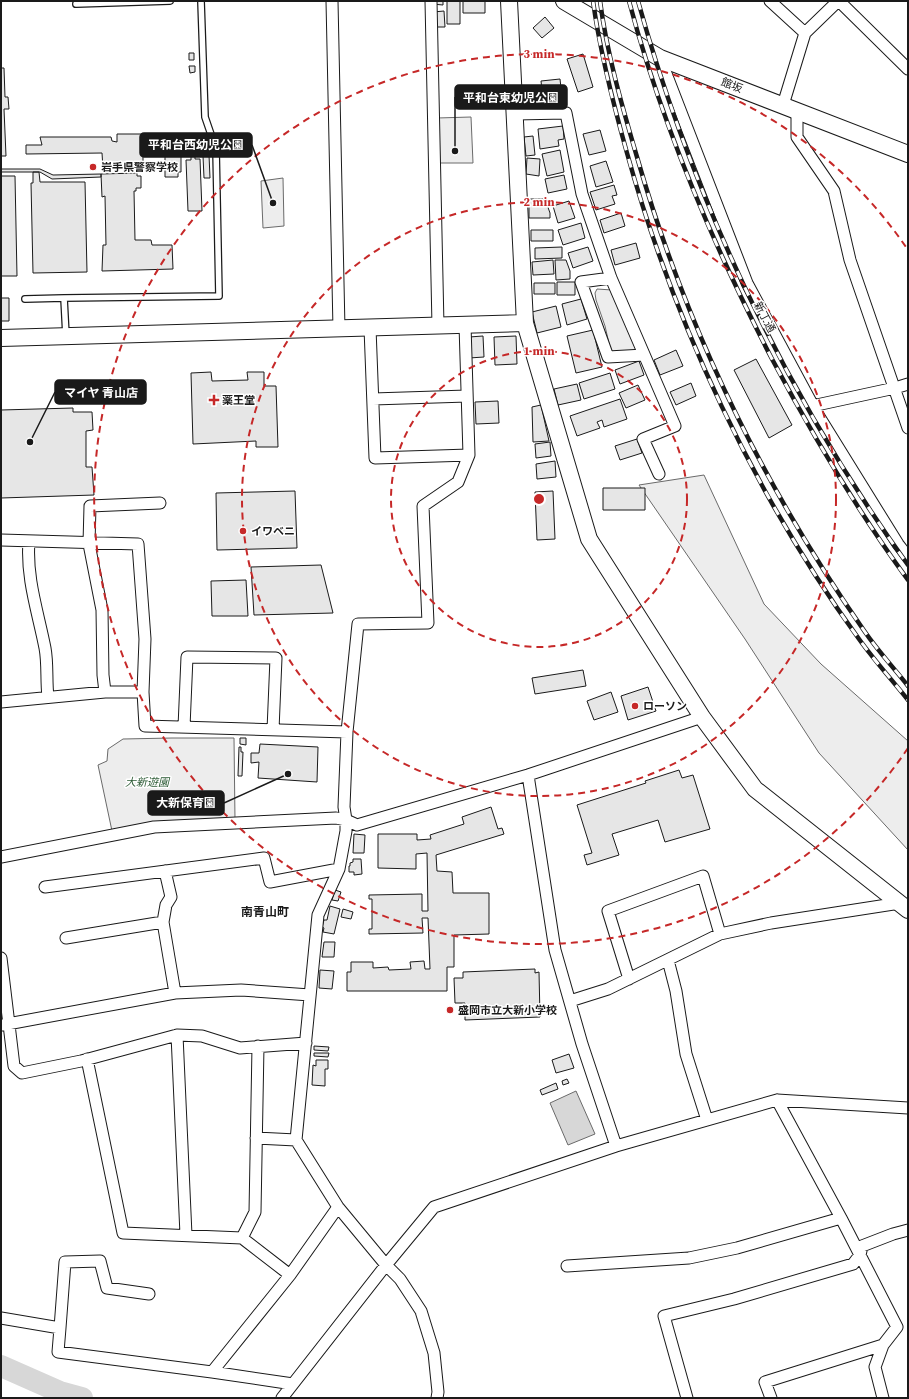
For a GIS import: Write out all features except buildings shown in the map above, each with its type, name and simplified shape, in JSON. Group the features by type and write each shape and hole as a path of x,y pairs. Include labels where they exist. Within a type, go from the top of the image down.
{"street":[{"path":"332,1 339,329"},
{"path":"431,1 438,326"},
{"path":"509,1 525,323 589,539 702,717 755,789 904,907"},
{"name":"館坂","path":"564,1 660,58 908,154"},
{"path":"770,1 805,33"},
{"path":"908,69 839,1 805,33 790,108 797,137 834,191 850,260 908,428"},
{"name":"新丁通","path":"660,58 747,283 812,406 908,557"},
{"path":"515,114 566,113 582,194 611,278 675,426 643,439 659,474"},
{"path":"611,278 581,282 608,357 644,355"},
{"path":"1,338 525,323"},
{"path":"437,1398 438,1392 434,1353 421,1311 400,1280 338,1207 296,1140 318,914 339,869 346,831 344,807 347,732 358,624 428,623 423,506 458,482 469,455 465,325"},
{"path":"370,328 375,458 469,455"},
{"path":"812,406 908,384"},
{"path":"373,400 467,396"},
{"path":"105,692 103,675 102,610 88,544 90,506 160,504"},
{"path":"1,540 88,544 138,544 145,639 143,692 145,726 347,732"},
{"path":"29,541 29,577 45,650 48,697"},
{"path":"184,727 186,657 276,658 273,730"},
{"path":"1,702 105,692 143,692"},
{"path":"1,857 154,828 336,818 346,820 357,825 528,775 702,717"},
{"path":"528,775 555,950 582,1044 616,1146"},
{"path":"45,887 264,858 270,882 339,869"},
{"path":"165,871 171,897 166,905 163,922 175,993"},
{"path":"629,979 608,911 703,876 720,934"},
{"path":"570,1001 608,989 720,934 771,923 904,907"},
{"path":"66,938 163,922"},
{"path":"1,958 5,1025 14,1066 22,1073 87,1059 177,1035 202,1036 240,1048 306,1043"},
{"path":"668,960 676,992 686,1054 707,1120"},
{"path":"5,1025 175,993 241,990 310,995"},
{"path":"177,1035 186,1235"},
{"path":"242,1238 255,1212 258,1046"},
{"path":"87,1059 123,1233 242,1238 290,1275"},
{"path":"777,1100 841,1218 897,1328 883,1345 875,1367 883,1398"},
{"path":"282,1398 386,1265 434,1207 616,1146 777,1100 908,1108"},
{"path":"256,1138 296,1140"},
{"path":"212,1372 290,1275 338,1207"},
{"path":"567,1266 689,1258 737,1248 841,1218"},
{"path":"687,1398 664,1316 734,1300 853,1264 860,1255 862,1246 892,1234 908,1230"},
{"path":"150,1294 107,1288 100,1261 65,1262 58,1352 293,1384"},
{"path":"1,1318 60,1328"},
{"path":"771,1398 765,1382 883,1345"}],"lane":[{"path":"76,4 170,1"},
{"path":"25,299 219,296 216,149 205,117 201,1"},
{"path":"64,298 66,336"}],"shaded area":[{"path":"471,117 473,163 438,163 437,118"},
{"path":"283,178 284,226 263,228 261,181"},
{"path":"597,289 612,290 639,350 611,352 605,326 596,300 595,293"},
{"path":"704,475 764,604 821,664 908,741 908,850 819,753 745,639 639,485"},
{"name":"大新遊園","path":"234,738 235,820 112,831 98,765 107,761 108,749 123,739"},
{"path":"576,1091 595,1134 568,1145 550,1103"}],"waterway":[{"path":"1,1366 60,1392 82,1398"}],"railway":[{"path":"593,1 603,58 627,153 646,217 668,281 694,344 752,467 785,527 821,584 865,647 908,700"},
{"path":"600,1 611,60 637,157 657,221 679,283 704,344 731,404 761,463 793,520 828,577 865,632 908,686"},
{"path":"629,1 642,47 673,139 729,272 750,316 803,416 853,500 908,580"},
{"path":"638,1 661,76 687,150 716,223 748,295 784,365 822,433 864,500 908,565"}],"place":[{"name":"平和台東幼児公園","path":"455,151"},
{"name":"岩手県警察学校","path":"93,167"},
{"name":"平和台西幼児公園","path":"273,203"},
{"name":"薬王堂","path":"214,400"},
{"name":"マイヤ 青山店","path":"30,442"},
{"name":"イワベニ","path":"243,531"},
{"name":"ローソン","path":"635,706"},
{"name":"大新保育園","path":"288,774"},
{"name":"盛岡市立大新小学校","path":"450,1010"}],"district":[{"name":"南青山町","path":"265,912"}]}
